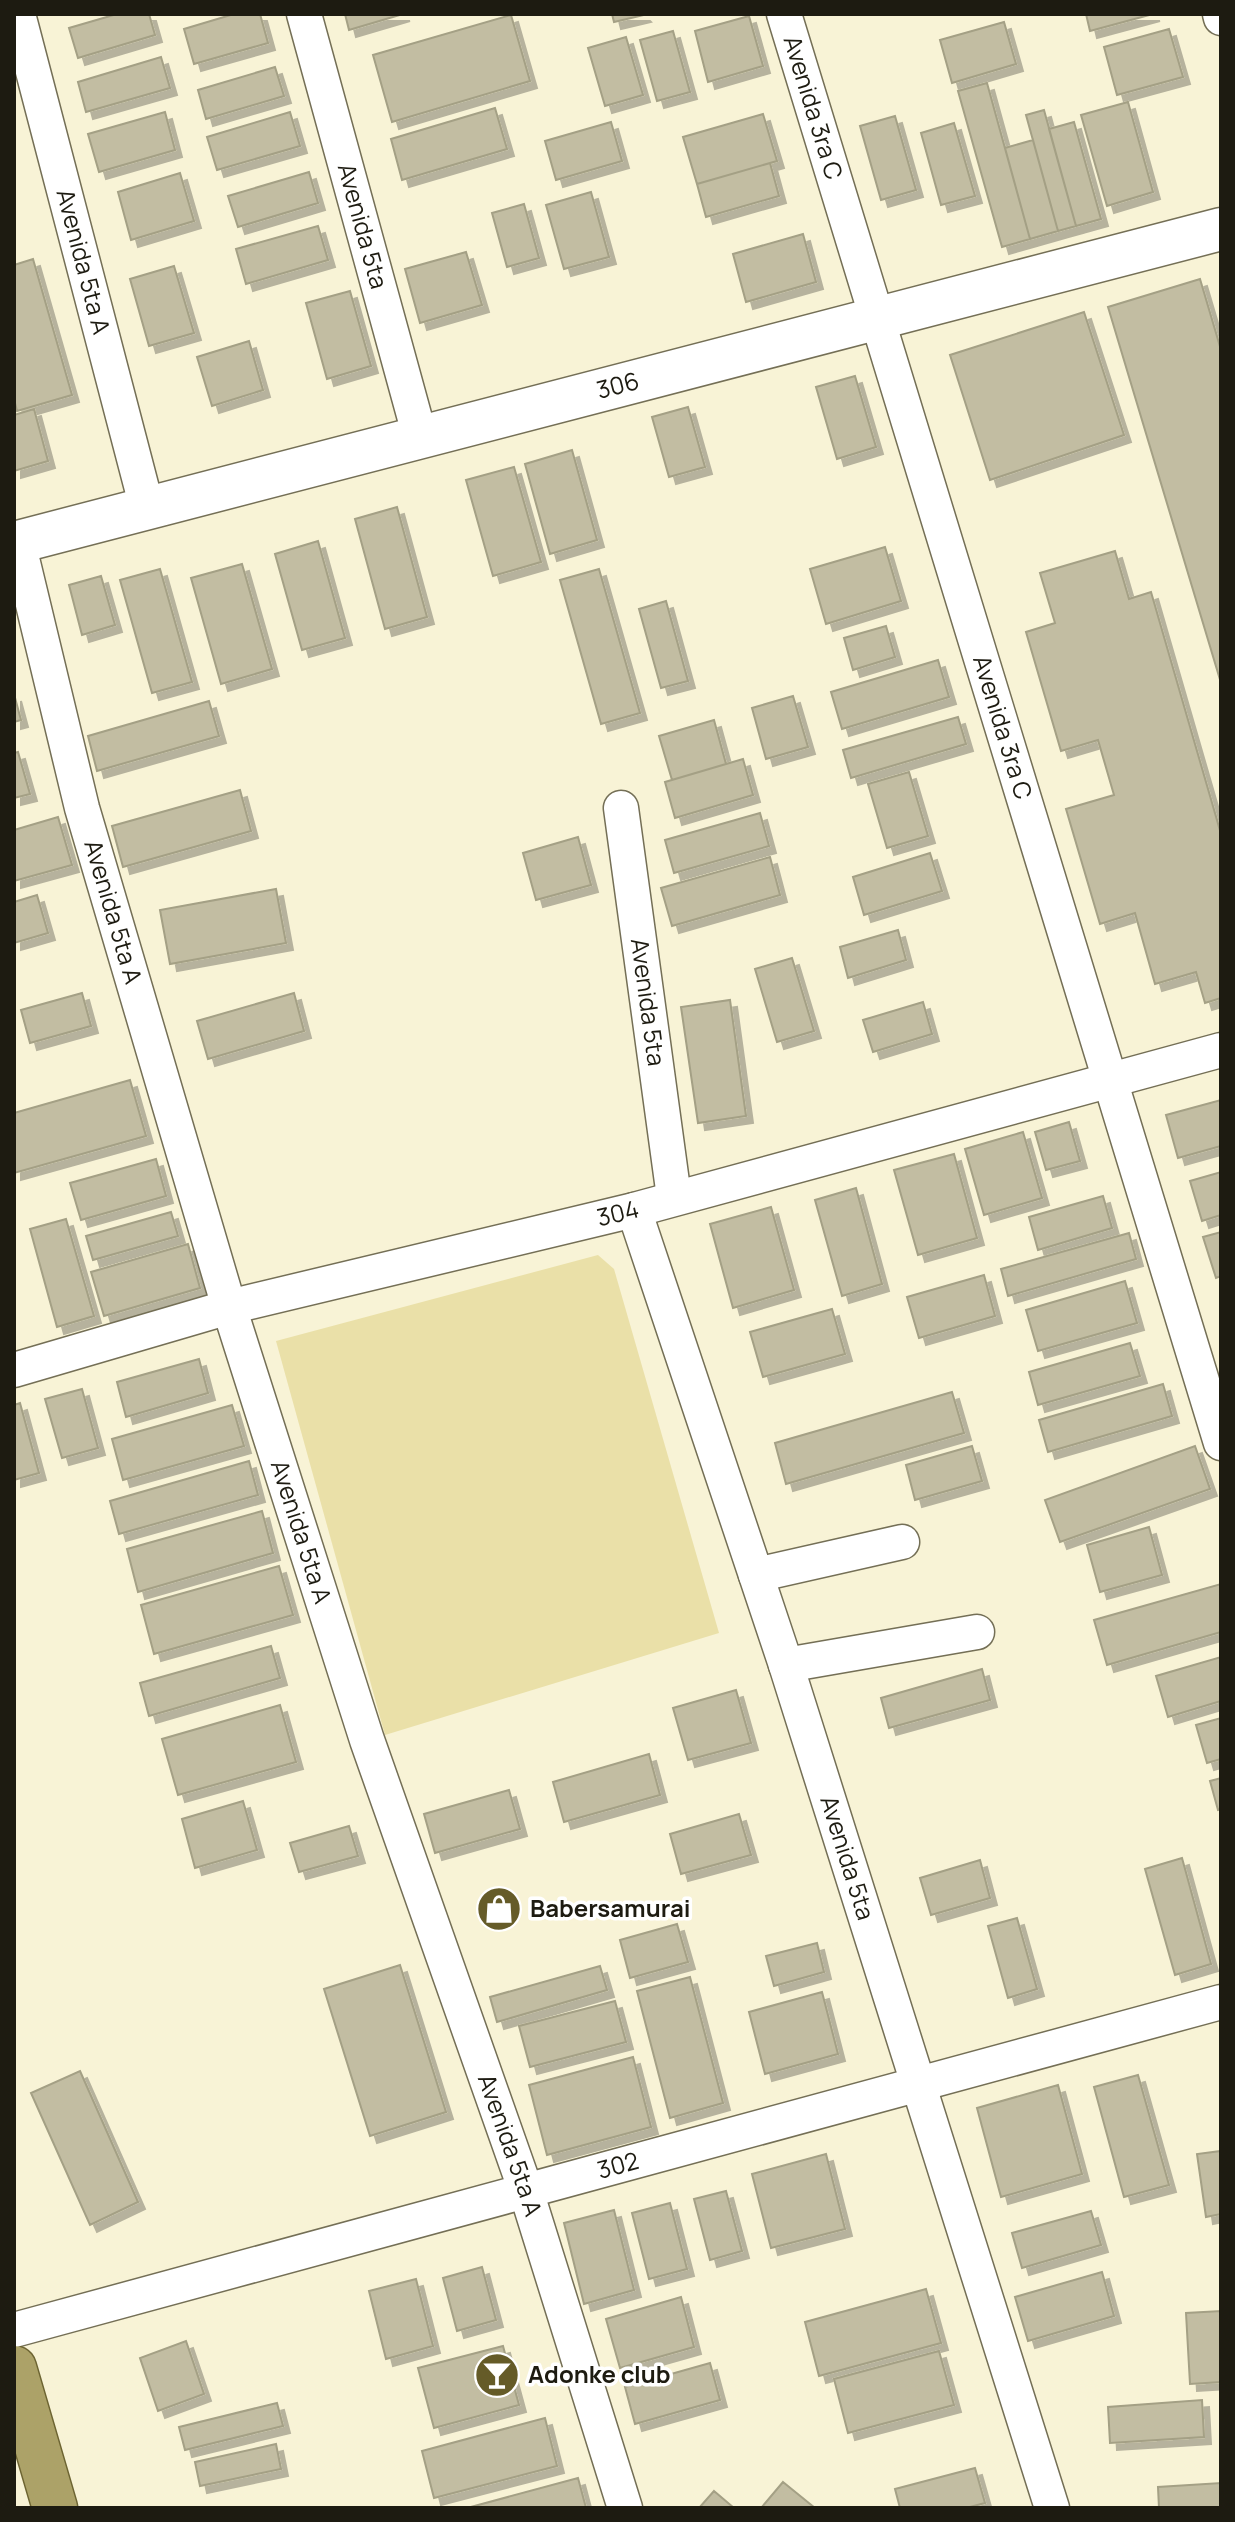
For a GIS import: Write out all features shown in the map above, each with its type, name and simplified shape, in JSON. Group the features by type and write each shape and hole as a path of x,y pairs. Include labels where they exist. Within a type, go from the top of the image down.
{"highway":[{"path":"14,2368 55,2508"}],"street":[{"name":"Avenida 5ta A","path":"18,14 147,508"},
{"name":"Avenida 5ta","path":"304,14 420,437"},
{"name":"Avenida 3ra C","path":"784,14 1108,1082 1221,1443"},
{"name":"306","path":"16,542 1221,229"},
{"name":"Avenida 5ta A","path":"16,542 82,808 229,1307 367,1740 526,2191 625,2508"},
{"name":"Avenida 5ta","path":"621,808 674,1197"},
{"name":"304","path":"14,1370 229,1307 634,1210 1221,1050"},
{"name":"Avenida 5ta","path":"634,1210 786,1665 1052,2508"},
{"path":"756,1575 902,1542"},
{"path":"786,1665 977,1632"},
{"name":"302","path":"14,2330 1221,2002"}],"shaded area":[{"path":"598,1255 614,1269 719,1633 385,1735 276,1341"}],"building":[{"path":"117,14 149,14 155,35 78,58 69,28"},
{"path":"234,14 260,14 268,43 194,64 184,29"},
{"path":"345,14 403,14 349,30"},
{"path":"612,14 643,14 644,15 614,22"},
{"path":"1086,14 1153,14 1090,31"},
{"path":"511,15 530,81 392,122 373,55"},
{"path":"749,16 763,66 708,82 695,31"},
{"path":"1004,22 1016,64 952,83 940,40"},
{"path":"1169,29 1183,77 1117,95 1104,47"},
{"path":"673,31 690,92 657,101 640,40"},
{"path":"626,37 643,95 605,106 588,48"},
{"path":"161,57 170,88 86,112 78,82"},
{"path":"275,67 284,96 206,119 198,90"},
{"path":"987,83 1030,239 1002,247 958,91"},
{"path":"1128,102 1153,192 1107,206 1081,115"},
{"path":"495,108 507,149 402,180 391,139"},
{"path":"1044,110 1076,226 1058,231 1026,115"},
{"path":"165,112 175,150 99,172 88,134"},
{"path":"290,112 300,146 217,170 207,137"},
{"path":"763,114 777,161 697,184 683,137"},
{"path":"895,116 916,190 881,200 860,126"},
{"path":"611,122 622,161 556,180 545,141"},
{"path":"1074,122 1101,219 1076,226 1049,129"},
{"path":"954,123 975,196 941,205 921,133"},
{"path":"1033,140 1058,231 1030,239 1005,148"},
{"path":"770,163 779,196 706,217 697,184"},
{"path":"309,172 318,203 238,227 228,196"},
{"path":"180,173 194,221 131,240 118,192"},
{"path":"591,192 609,257 564,269 546,205"},
{"path":"524,204 539,258 507,267 492,213"},
{"path":"318,226 328,260 246,284 236,249"},
{"path":"803,234 816,282 746,302 733,254"},
{"path":"466,252 482,305 420,323 405,269"},
{"path":"33,259 72,395 17,411 14,399 14,265"},
{"path":"174,266 194,333 149,346 130,279"},
{"path":"1200,279 1221,350 1221,683 1108,307"},
{"path":"350,291 371,366 327,379 306,303"},
{"path":"1084,312 1124,435 990,480 950,355"},
{"path":"249,341 263,390 212,406 197,357"},
{"path":"855,376 876,447 837,459 816,387"},
{"path":"688,407 705,467 669,477 652,417"},
{"path":"34,409 48,461 14,471 14,415"},
{"path":"572,450 597,540 550,554 525,464"},
{"path":"514,467 541,562 493,576 466,480"},
{"path":"397,507 427,617 385,629 355,519"},
{"path":"318,541 345,638 302,650 275,554"},
{"path":"885,547 901,601 826,624 810,569"},
{"path":"1115,551 1129,599 1151,592 1221,834 1221,998 1205,1003 1196,972 1155,984 1135,913 1100,924 1066,809 1114,795 1098,740 1061,751 1026,632 1055,623 1040,573"},
{"path":"242,564 272,669 221,684 191,578"},
{"path":"160,569 192,682 152,693 120,580"},
{"path":"599,569 640,713 601,724 560,580"},
{"path":"101,576 115,625 82,635 69,585"},
{"path":"666,601 688,681 661,688 639,609"},
{"path":"886,626 895,657 853,670 844,638"},
{"path":"938,660 949,697 842,729 831,692"},
{"path":"14,694 21,720 14,722"},
{"path":"793,696 808,747 766,759 752,708"},
{"path":"209,701 219,736 97,771 88,736"},
{"path":"958,717 966,744 851,778 843,750"},
{"path":"714,720 726,764 672,780 659,736"},
{"path":"18,752 30,794 14,798 14,753"},
{"path":"743,759 753,795 675,818 665,782"},
{"path":"909,772 928,836 887,848 868,784"},
{"path":"240,790 251,831 123,867 112,826"},
{"path":"760,813 769,846 674,873 665,840"},
{"path":"58,817 72,865 14,881 14,830"},
{"path":"578,837 591,885 536,900 523,853"},
{"path":"930,853 942,891 864,915 853,877"},
{"path":"770,857 780,895 672,926 661,888"},
{"path":"276,889 286,943 170,964 160,910"},
{"path":"37,895 48,933 14,943 14,902"},
{"path":"898,930 906,960 848,978 840,947"},
{"path":"792,958 814,1031 777,1042 755,969"},
{"path":"82,993 91,1026 30,1043 21,1010"},
{"path":"294,993 304,1031 208,1059 197,1021"},
{"path":"730,1000 746,1116 698,1123 681,1007"},
{"path":"923,1002 932,1034 873,1052 863,1020"},
{"path":"130,1080 146,1136 14,1173 14,1113"},
{"path":"1221,1100 1221,1146 1178,1158 1166,1115"},
{"path":"1069,1122 1080,1161 1046,1170 1035,1132"},
{"path":"1023,1132 1042,1198 984,1215 965,1149"},
{"path":"954,1154 977,1238 918,1255 894,1170"},
{"path":"156,1159 166,1196 81,1220 70,1183"},
{"path":"1221,1172 1221,1215 1202,1221 1190,1181"},
{"path":"856,1188 882,1284 842,1296 815,1200"},
{"path":"1103,1196 1112,1228 1038,1250 1029,1217"},
{"path":"771,1207 794,1290 733,1308 710,1224"},
{"path":"171,1212 178,1236 93,1260 86,1236"},
{"path":"66,1219 94,1316 57,1327 30,1229"},
{"path":"1221,1232 1221,1276 1216,1278 1203,1237"},
{"path":"1129,1233 1136,1259 1008,1296 1001,1269"},
{"path":"188,1244 200,1288 104,1316 91,1272"},
{"path":"984,1275 995,1316 919,1338 907,1297"},
{"path":"1125,1281 1137,1323 1038,1351 1026,1310"},
{"path":"832,1309 845,1354 763,1377 750,1332"},
{"path":"1130,1343 1140,1376 1038,1405 1029,1372"},
{"path":"199,1359 208,1393 126,1417 117,1382"},
{"path":"1163,1384 1172,1416 1048,1452 1039,1420"},
{"path":"82,1389 98,1448 62,1458 45,1399"},
{"path":"952,1392 964,1433 786,1484 775,1443"},
{"path":"20,1403 39,1473 14,1480 14,1405"},
{"path":"232,1405 244,1446 123,1480 112,1439"},
{"path":"972,1446 982,1481 915,1500 906,1465"},
{"path":"1195,1446 1210,1489 1060,1542 1045,1500"},
{"path":"249,1461 258,1495 119,1534 110,1501"},
{"path":"262,1511 273,1553 138,1592 127,1549"},
{"path":"1149,1527 1162,1575 1100,1592 1087,1545"},
{"path":"279,1566 293,1615 154,1654 141,1605"},
{"path":"1221,1584 1221,1632 1107,1665 1094,1620"},
{"path":"271,1646 280,1678 149,1716 140,1683"},
{"path":"1221,1657 1221,1701 1168,1717 1156,1676"},
{"path":"982,1669 990,1700 889,1728 881,1698"},
{"path":"736,1690 751,1743 688,1760 673,1708"},
{"path":"280,1705 296,1762 178,1795 162,1739"},
{"path":"1221,1718 1221,1759 1207,1763 1196,1725"},
{"path":"649,1754 660,1795 564,1822 553,1782"},
{"path":"1221,1778 1221,1809 1218,1810 1210,1781"},
{"path":"509,1790 520,1829 435,1853 424,1814"},
{"path":"243,1801 257,1850 195,1868 182,1819"},
{"path":"739,1814 751,1855 681,1874 670,1834"},
{"path":"349,1826 358,1856 299,1872 290,1843"},
{"path":"1182,1858 1211,1964 1175,1975 1145,1869"},
{"path":"980,1860 990,1898 931,1915 920,1878"},
{"path":"1017,1918 1037,1989 1008,1998 988,1926"},
{"path":"677,1924 688,1962 630,1978 620,1940"},
{"path":"817,1943 824,1972 774,1986 766,1956"},
{"path":"400,1965 446,2112 370,2136 324,1989"},
{"path":"600,1966 607,1990 497,2022 490,1997"},
{"path":"690,1977 723,2103 670,2118 637,1991"},
{"path":"822,1992 838,2054 765,2074 749,2012"},
{"path":"615,2001 626,2042 530,2067 519,2026"},
{"path":"633,2057 651,2127 547,2155 529,2085"},
{"path":"80,2071 138,2202 90,2225 31,2093"},
{"path":"1138,2075 1169,2185 1124,2197 1094,2087"},
{"path":"1058,2085 1082,2174 1001,2197 977,2108"},
{"path":"1221,2151 1221,2214 1206,2217 1197,2154"},
{"path":"826,2154 845,2229 771,2248 752,2174"},
{"path":"726,2191 742,2251 710,2260 694,2199"},
{"path":"670,2203 687,2269 649,2279 632,2213"},
{"path":"614,2210 634,2290 584,2304 564,2223"},
{"path":"1091,2211 1101,2245 1022,2268 1012,2233"},
{"path":"482,2267 496,2320 457,2331 443,2278"},
{"path":"1102,2272 1114,2316 1028,2341 1015,2297"},
{"path":"416,2279 433,2346 386,2359 369,2291"},
{"path":"926,2289 941,2343 819,2376 805,2322"},
{"path":"681,2297 694,2347 620,2368 606,2319"},
{"path":"1221,2311 1221,2382 1190,2384 1186,2313"},
{"path":"186,2341 204,2394 158,2411 140,2358"},
{"path":"503,2346 519,2405 434,2428 418,2368"},
{"path":"939,2351 954,2405 848,2433 834,2379"},
{"path":"710,2363 720,2400 635,2424 625,2387"},
{"path":"1202,2400 1204,2437 1110,2443 1108,2407"},
{"path":"277,2403 283,2426 185,2450 179,2427"},
{"path":"545,2418 557,2466 434,2498 422,2451"},
{"path":"276,2444 281,2469 200,2486 195,2462"},
{"path":"975,2468 985,2503 966,2508 900,2508 895,2489"},
{"path":"578,2478 586,2508 467,2508"},
{"path":"783,2482 815,2508 761,2508"},
{"path":"1221,2483 1221,2508 1159,2508 1158,2487"},
{"path":"714,2491 734,2508 699,2508"}],"place":[{"name":"Babersamurai","path":"499,1909"},
{"name":"Adonke club","path":"497,2375"}]}
